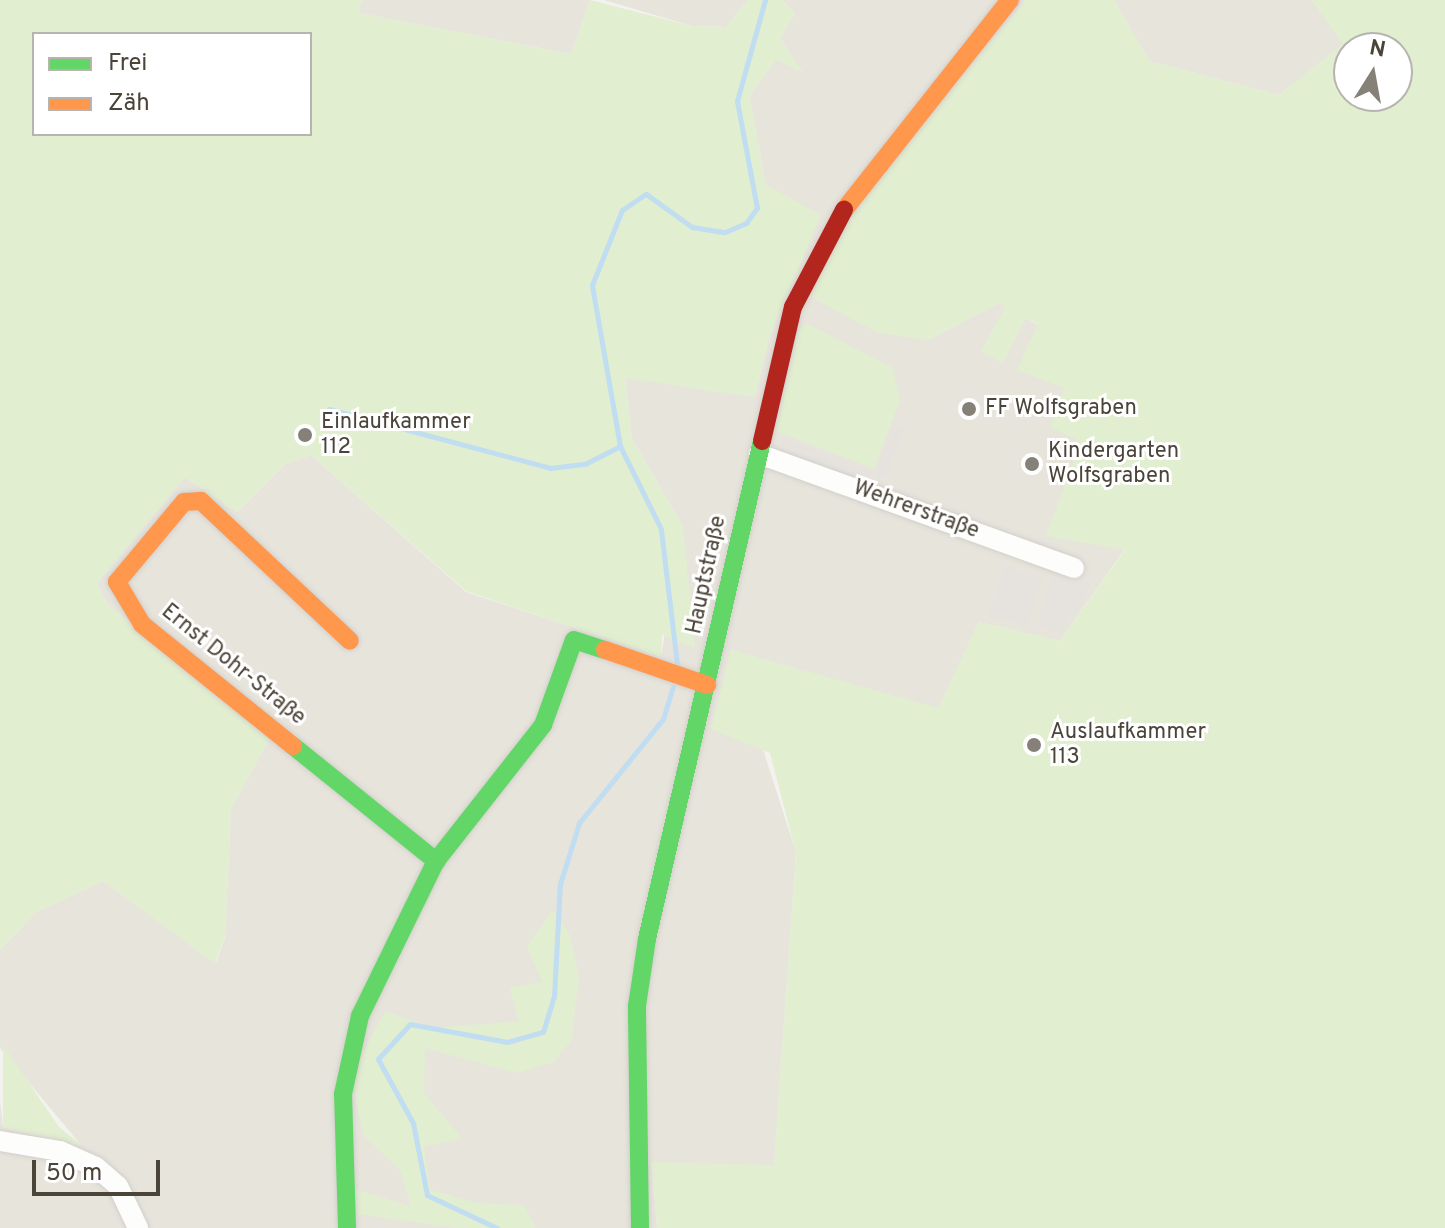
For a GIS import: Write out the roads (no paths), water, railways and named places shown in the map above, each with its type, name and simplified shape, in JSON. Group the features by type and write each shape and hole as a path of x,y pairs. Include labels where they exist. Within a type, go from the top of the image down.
{"street":[{"name":"Hauptstraße","path":"640,1228 637,1006 785,334 814,256 901,130 1010,0"},
{"name":"Wehrerstraße","path":"759,454 1074,568"},
{"name":"Ernst Dohr-Straße","path":"350,641 201,501 184,502 117,582 119,596 142,624 436,861"},
{"path":"347,1228 349,1054 436,861 543,725 574,640 707,685"},
{"path":"0,1141 60,1151 96,1167 118,1186 138,1228"}],"waterway":[{"path":"677,664 661,529 620,446 592,285 622,210 646,194 692,227 725,232 746,223 757,208 737,101 765,0"},
{"path":"329,409 550,468 585,464 620,446"},
{"path":"497,1228 427,1195 413,1123 378,1059 410,1024 507,1042 543,1032 554,997 560,884 579,823 663,719 673,686"}],"place":[{"name":"FF Wolfsgraben","path":"969,409"},
{"name":"Einlaufkammer 112","path":"305,435"},
{"name":"Kindergarten Wolfsgraben","path":"1032,464"},
{"name":"Auslaufkammer 113","path":"1034,745"}]}
